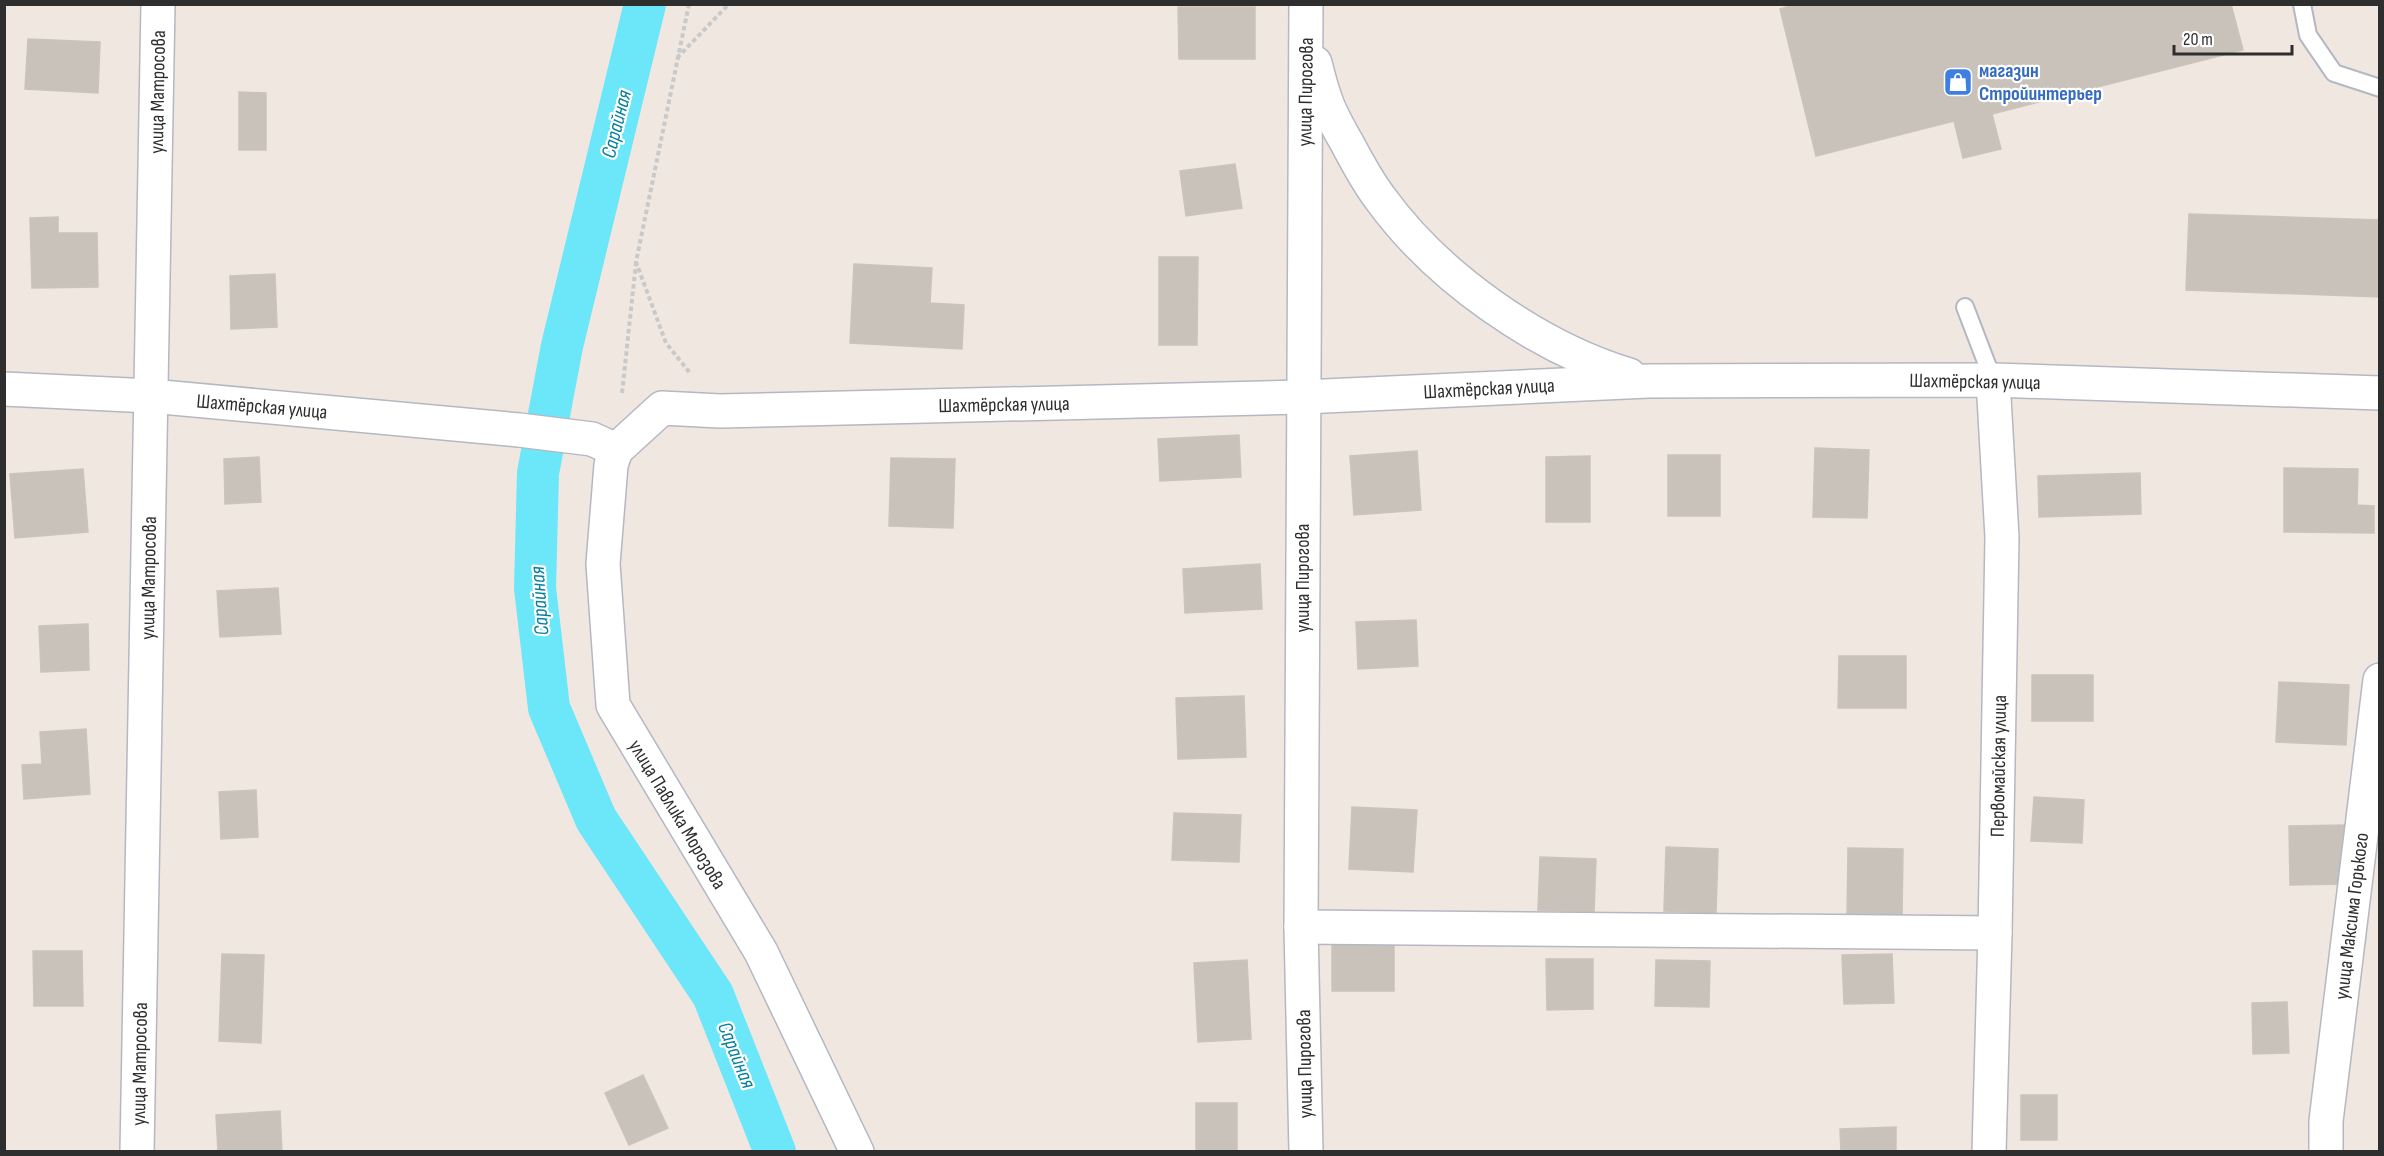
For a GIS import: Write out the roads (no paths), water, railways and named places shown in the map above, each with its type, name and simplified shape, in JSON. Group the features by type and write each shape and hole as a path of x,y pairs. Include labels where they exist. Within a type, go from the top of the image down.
{"street":[{"name":"улица Матросова","path":"137,1152 158,4"},
{"path":"1306,17 1325,99 1380,198 1404,228 1464,284 1510,319 1588,361 1647,381"},
{"name":"улица Пирогова","path":"1306,17 1301,927 1306,1152"},
{"name":"Шахтёрская улица","path":"4,389 151,396 519,430 604,445 662,408 720,411 1303,397 1647,381 1993,381 2379,393"},
{"name":"Первомайская улица","path":"1989,1152 2002,537 1993,381"},
{"name":"улица Павлика Морозова","path":"604,445 610,465 603,564 614,705 761,952 857,1152"},
{"name":"улица Максима Горького","path":"2326,1152 2326,1121 2379,680"},
{"path":"1301,927 1995,933"}],"lane":[{"path":"2302,4 2308,35 2334,73 2379,88"},
{"path":"1965,307 1993,381"}],"waterway":[{"name":"Сарайная","path":"645,4 562,346 538,473 535,588 549,708 596,819 713,995 775,1152"}],"place":[{"name":"магазин Стройинтерьер","path":"1958,82"}]}
